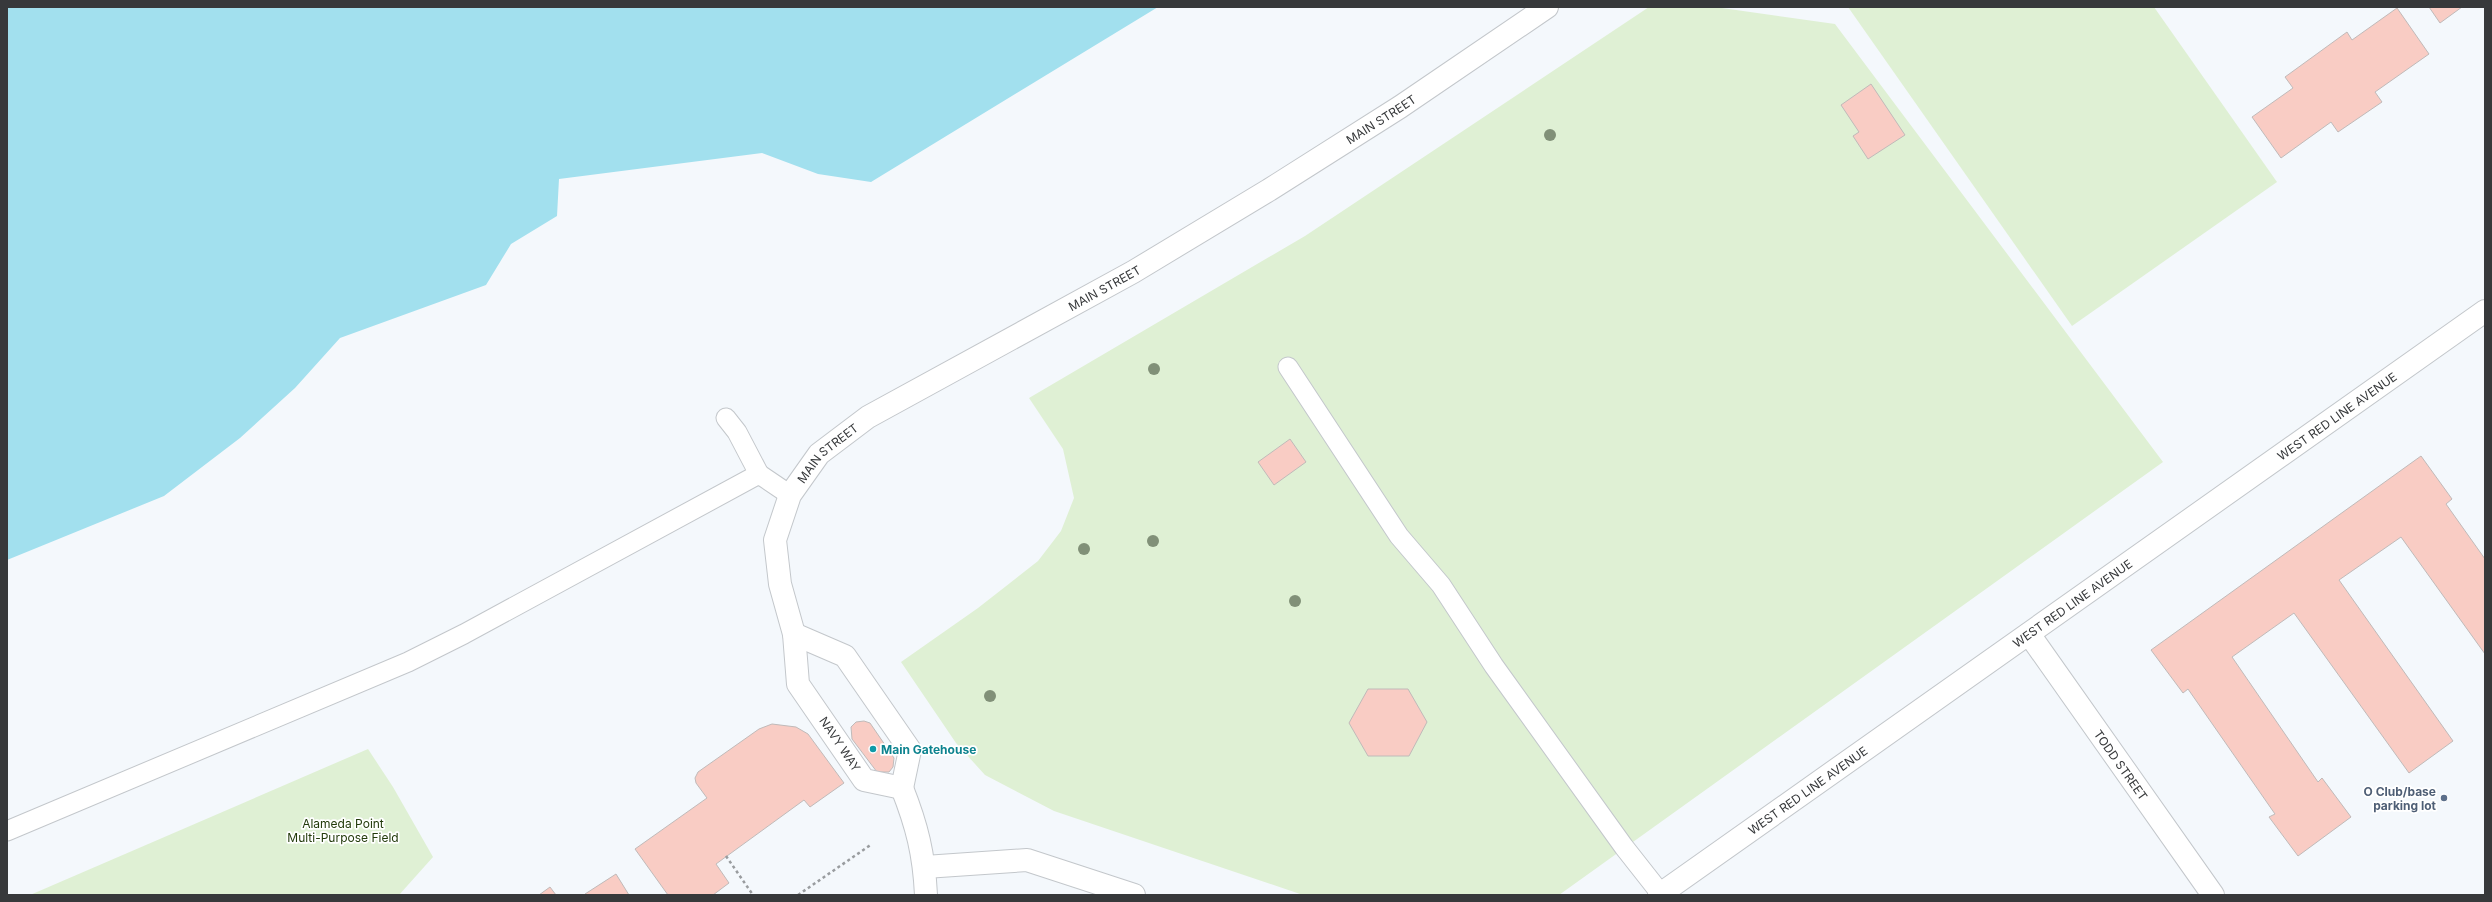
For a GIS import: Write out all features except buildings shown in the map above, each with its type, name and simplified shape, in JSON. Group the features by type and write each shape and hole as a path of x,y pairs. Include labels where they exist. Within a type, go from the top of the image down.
{"street":[{"name":"MAIN STREET","path":"794,634 780,584 775,540 790,495 819,454 868,417 1132,272 1269,190 1400,107 1547,7"},
{"name":"WEST RED LINE AVENUE","path":"1660,894 2485,311"},
{"path":"794,634 845,656 910,750 902,788 916,823 925,867 926,895"},
{"name":"NAVY WAY","path":"794,634 798,684 864,780 902,788"},
{"name":"TODD STREET","path":"2029,634 2213,895"},
{"path":"925,867 1028,860 1134,895"}],"lane":[{"path":"1288,367 1399,536 1441,585 1498,672 1624,847 1660,894"},
{"path":"726,418 737,432 759,474 790,495"},
{"path":"7,831 408,662 464,634 759,474"}],"path":[{"path":"798,895 872,844"},
{"path":"726,856 753,895"}],"green space":[{"path":"1649,7 1715,7 1835,24 2163,462 1559,895 1303,895 1054,811 985,775 956,743 901,662 978,608 1038,561 1061,531 1074,498 1063,449 1029,398 1305,236"},
{"path":"1848,7 2154,7 2277,182 2072,326"},
{"name":"Alameda Point Multi-Purpose Field","path":"368,749 393,787 433,857 399,895 30,895"}],"water":[{"path":"7,7 1158,7 871,182 818,174 762,153 559,179 557,216 511,244 486,285 340,338 295,388 240,438 164,496 7,560"}],"place":[{"name":"Main Gatehouse","path":"873,749"},
{"name":"O Club/base parking lot","path":"2444,798"}]}
